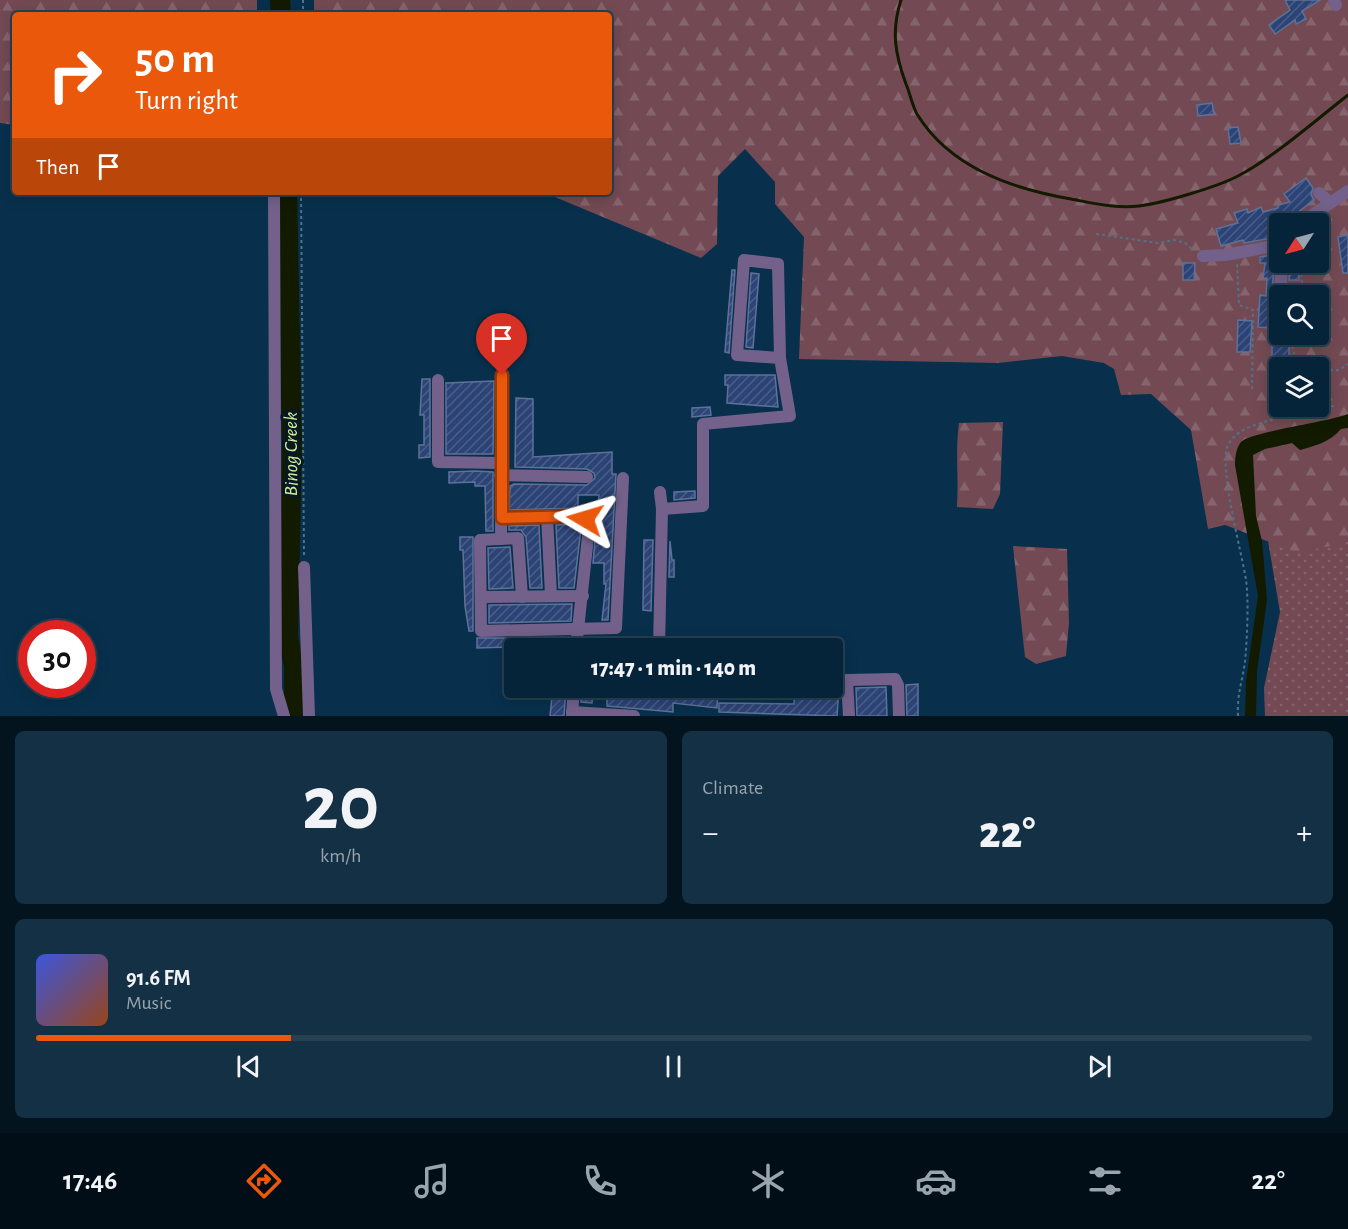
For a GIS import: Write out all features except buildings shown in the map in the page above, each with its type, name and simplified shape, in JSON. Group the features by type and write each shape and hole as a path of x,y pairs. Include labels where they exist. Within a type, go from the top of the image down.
{"street":[{"path":"1315,213 1348,191"},
{"path":"1319,193 1331,202"},
{"path":"274,195 276,689 284,716"},
{"path":"1203,256 1269,247"},
{"path":"662,509 703,506 703,424 790,416 780,358 778,264 744,260 737,355 780,358"},
{"path":"501,539 502,375"},
{"path":"438,380 438,462 587,477"},
{"path":"522,597 518,538 480,540 481,631 616,628 623,478"},
{"path":"659,638 662,509 660,492"},
{"path":"547,516 551,595"},
{"path":"502,518 579,516 585,519 589,527 577,638"},
{"path":"304,567 309,716"},
{"path":"482,597 583,596"},
{"path":"843,680 895,679 898,685 899,716"},
{"path":"848,680 849,716"},
{"path":"573,698 572,714 634,716"}],"path":[{"path":"301,195 304,567"},
{"path":"1096,234 1123,240 1185,243 1203,256"},
{"path":"1236,252 1239,305 1253,310 1252,392"},
{"path":"1329,370 1339,370 1348,364"},
{"path":"1329,406 1336,406"},
{"path":"1239,716 1237,695 1245,663 1247,583 1227,481 1227,447 1236,433 1282,417"}],"green space":[{"path":"0,0 257,0 257,12 12,12 12,125 0,123"},
{"path":"314,0 1348,0 1348,542 1298,553 1225,525 1208,529 1191,430 1151,394 1121,395 1114,369 1104,363 1062,356 998,363 799,359 804,237 775,204 775,182 745,149 718,176 717,244 701,258 550,195 612,195 612,12 314,12"},
{"path":"1003,422 1000,494 993,509 957,507 959,423"},
{"path":"1348,513 1348,716 1265,716 1264,688 1280,612 1267,535"},
{"path":"1013,546 1067,549 1069,623 1066,656 1036,664 1025,657"}],"shaded area":[{"path":"1348,414 1348,428 1341,429 1322,443 1300,450 1292,443 1265,449 1253,455 1256,516 1262,541 1267,600 1257,671 1256,716 1245,716 1246,681 1258,596 1235,465 1237,450 1241,442 1247,438"}],"waterway":[{"name":"Binog Creek","path":"280,0 281,12"},
{"path":"901,0 895,32 899,63 915,110 931,133 947,149 985,173 1005,182 1049,195 1130,207 1162,202 1204,190 1238,176 1266,159 1348,95"},
{"name":"Binog Creek","path":"287,195 292,443 288,638 294,666 294,716"}],"route":[{"path":"502,375 502,518 579,516 585,519"}]}
